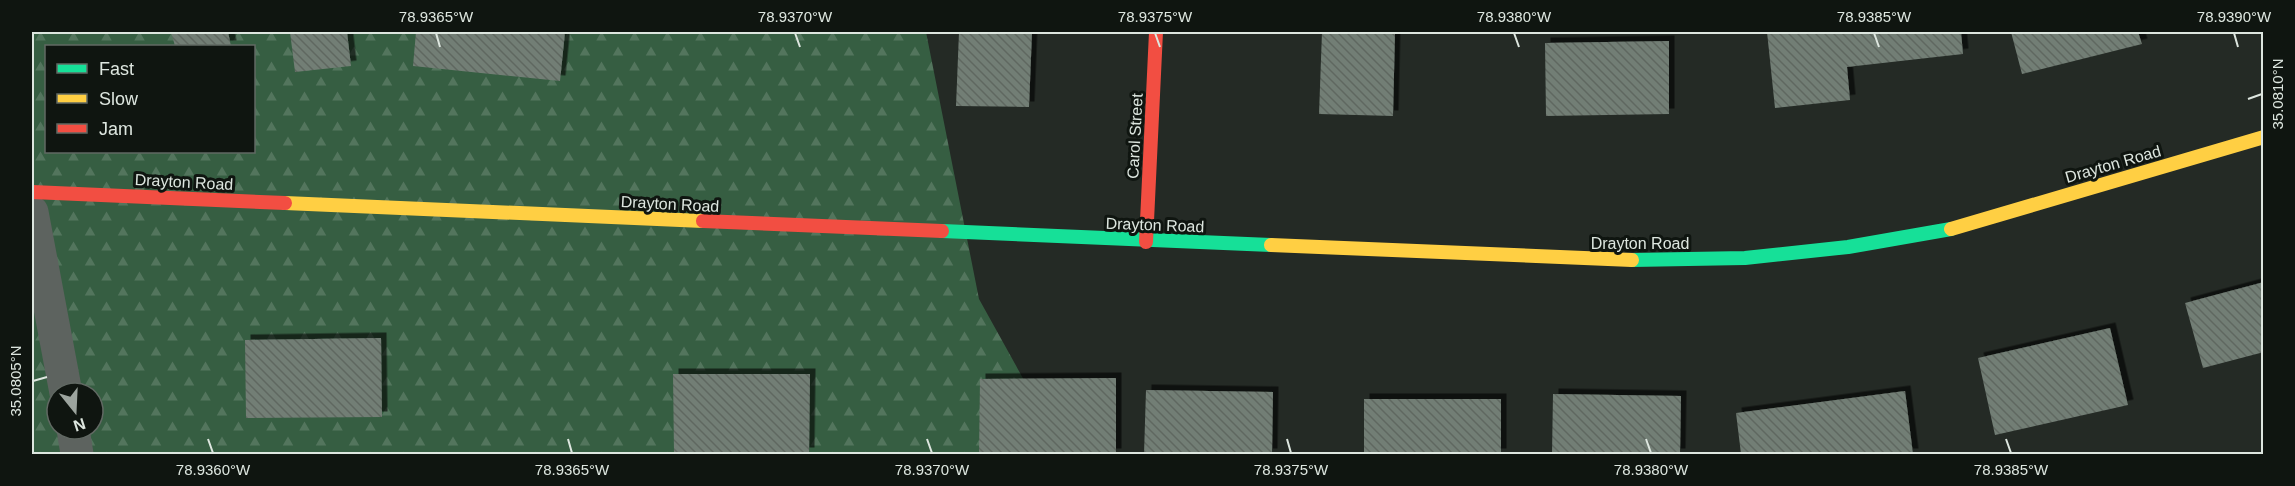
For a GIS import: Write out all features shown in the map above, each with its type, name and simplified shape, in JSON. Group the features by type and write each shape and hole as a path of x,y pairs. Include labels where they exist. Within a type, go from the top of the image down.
{"street":[{"name":"Carol Street","path":"1146,242 1156,32"},
{"name":"Drayton Road","path":"32,192 1146,242 1608,260 1745,258 1848,247 1949,228 2264,137"},
{"path":"32,212 64,381"}],"green space":[{"path":"32,32 926,32 979,299 1065,454 32,454"}],"building":[{"path":"171,32 228,32 231,45 175,45"},
{"path":"290,32 347,32 351,66 295,72"},
{"path":"416,32 565,32 560,81 413,66"},
{"path":"959,32 1032,32 1029,107 956,106"},
{"path":"1322,32 1395,32 1393,116 1319,114"},
{"path":"1767,32 1961,32 1963,54 1847,67 1850,100 1775,108"},
{"path":"2011,32 2138,32 2142,44 2022,74"},
{"path":"1669,41 1669,114 1546,116 1545,43"},
{"path":"2264,282 2264,352 2203,368 2185,303"},
{"path":"2110,328 2128,405 1995,435 1978,358"},
{"path":"381,338 382,417 246,418 245,340"},
{"path":"673,374 810,374 809,453 674,453"},
{"path":"1116,378 1116,454 979,454 980,379"},
{"path":"1146,390 1273,392 1272,454 1144,454"},
{"path":"1905,391 1913,454 1741,454 1736,413"},
{"path":"1553,394 1681,396 1680,454 1552,454"},
{"path":"1364,399 1501,399 1501,454 1364,454"}],"traffic: fast":[{"path":"1632,260 1745,258 1848,247 1951,229"},
{"path":"942,231 1271,245"}],"traffic: slow":[{"path":"1951,229 2264,137"},
{"path":"285,203 703,221"},
{"path":"1271,245 1632,260"}],"traffic: jam":[{"path":"1146,242 1156,32"},
{"path":"32,192 285,203"},
{"path":"703,221 942,231"}]}
